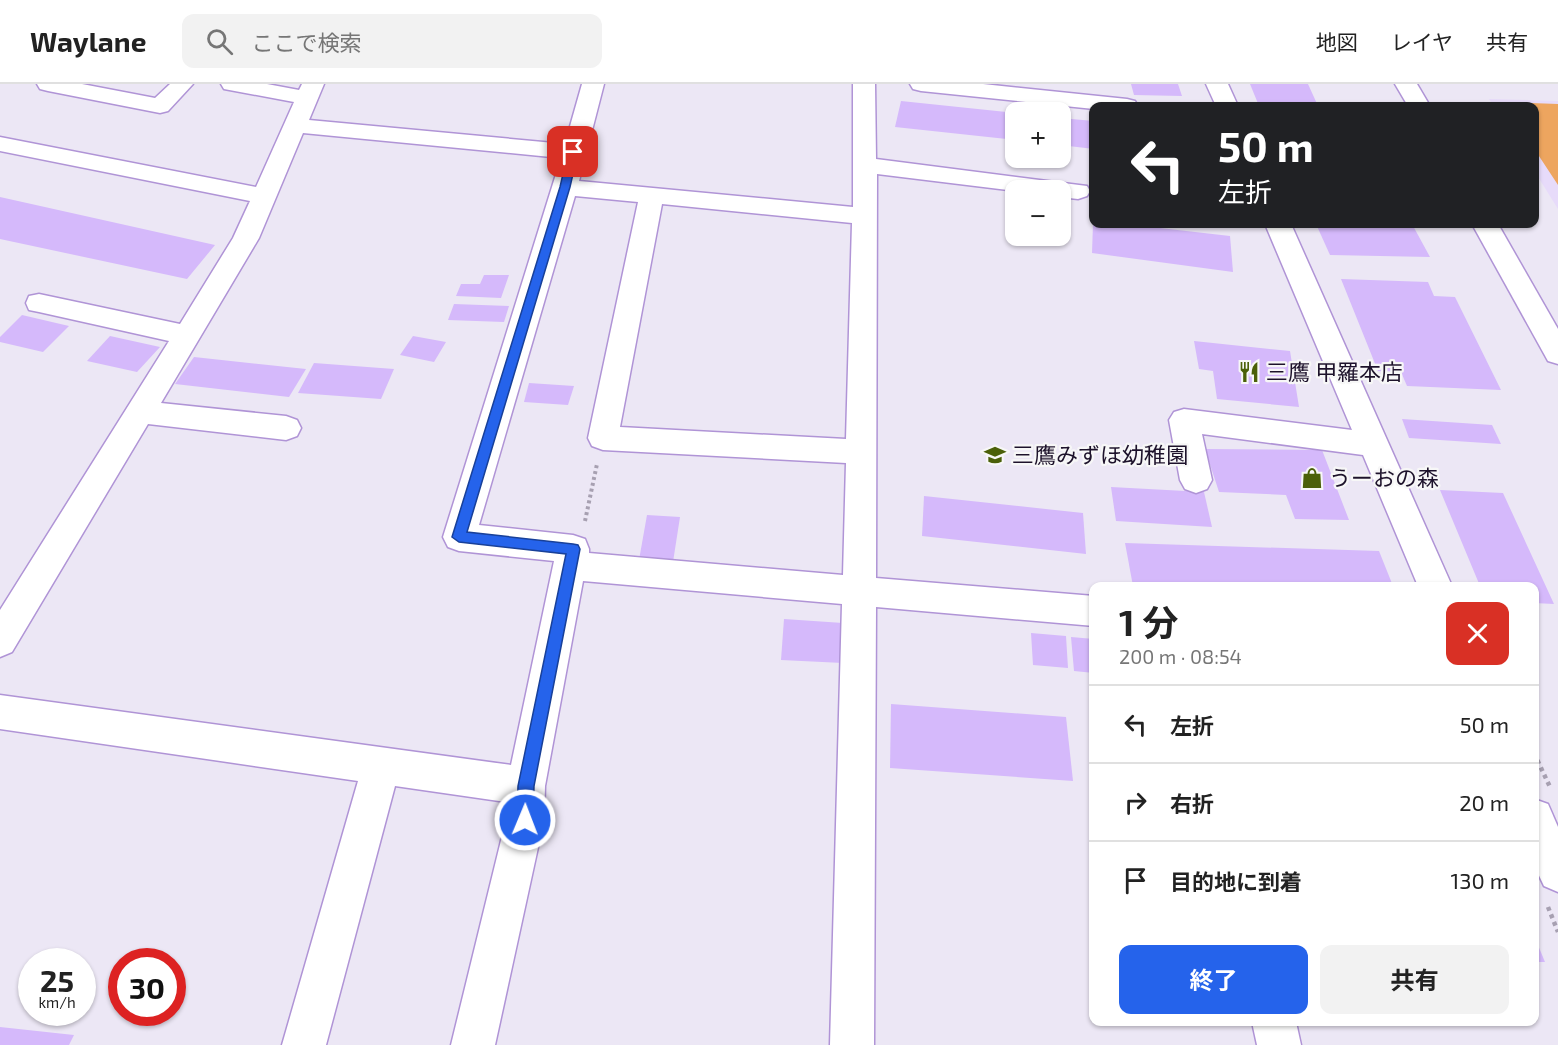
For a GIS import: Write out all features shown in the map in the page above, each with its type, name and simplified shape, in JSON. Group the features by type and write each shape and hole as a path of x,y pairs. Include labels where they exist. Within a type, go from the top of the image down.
{"street":[{"path":"48,84 160,106 182,84"},
{"path":"0,641 246,238 310,91 232,84"},
{"path":"593,84 565,187 459,537 572,558 858,590 1089,611"},
{"path":"852,1045 865,216 864,84"},
{"path":"921,84 1089,102"},
{"path":"1217,84 1225,102"},
{"path":"1406,84 1417,102"},
{"path":"294,125 573,152"},
{"path":"0,144 264,196"},
{"path":"864,165 1005,183"},
{"path":"565,187 865,216"},
{"path":"652,195 603,438 860,452"},
{"path":"1280,228 1432,582"},
{"path":"1487,228 1558,354"},
{"path":"39,303 186,335"},
{"path":"140,412 285,428"},
{"path":"1196,480 1184,420 1373,444"},
{"path":"473,1045 525,820 526,786 572,558"},
{"path":"0,712 526,786"},
{"path":"304,1045 381,766"},
{"path":"1544,806 1558,872"},
{"path":"1275,1026 1279,1045"}],"path":[{"path":"572,558 582,535 603,438"},
{"path":"1539,780 1544,806"}],"shaded area":[{"path":"1489,99 1558,101 1558,209 1539,178 1539,102 1491,102"},
{"path":"1539,103 1558,104 1558,185 1539,156"}],"building":[{"path":"1131,84 1178,84 1182,96 1134,95"},
{"path":"1250,84 1308,84 1316,102 1257,102"},
{"path":"901,101 1005,112 1005,139 895,127"},
{"path":"1071,119 1089,121 1089,148 1071,146"},
{"path":"0,197 215,245 187,279 0,239"},
{"path":"1093,228 1160,228 1230,236 1233,272 1092,253"},
{"path":"1318,228 1414,228 1430,257 1330,255"},
{"path":"484,275 509,275 501,298 456,296 461,284 480,284"},
{"path":"1341,279 1428,282 1434,296 1455,297 1501,390 1407,386 1401,372 1378,371"},
{"path":"454,304 509,306 504,322 448,320"},
{"path":"22,315 69,326 43,352 0,342 0,337"},
{"path":"110,336 160,347 137,372 87,361"},
{"path":"413,336 446,342 434,362 400,355"},
{"path":"1194,341 1290,351 1299,407 1217,399 1213,371 1199,369"},
{"path":"194,357 306,369 289,397 175,384"},
{"path":"314,363 394,369 381,399 298,393"},
{"path":"529,383 574,386 568,405 524,402"},
{"path":"1402,419 1492,425 1501,444 1409,438"},
{"path":"1205,449 1322,450 1349,520 1295,519 1286,495 1219,492"},
{"path":"1111,487 1204,492 1212,527 1116,521"},
{"path":"1440,490 1503,493 1554,604 1539,603 1539,582 1478,582"},
{"path":"924,496 1083,513 1086,554 922,536"},
{"path":"647,515 680,517 673,562 639,560"},
{"path":"1125,543 1379,551 1391,582 1132,582"},
{"path":"784,619 843,623 843,663 781,660"},
{"path":"1031,633 1066,636 1068,668 1033,665"},
{"path":"1071,637 1089,639 1089,672 1074,671"},
{"path":"891,704 1066,717 1073,781 890,768"},
{"path":"1539,948 1545,962 1539,962"},
{"path":"0,1027 74,1035 69,1045 0,1045"}],"place":[{"name":"三鷹 甲羅本店","path":"1249,372"},
{"name":"三鷹みずほ幼稚園","path":"995,455"},
{"name":"うーおの森","path":"1312,478"}],"route":[{"path":"525,820 526,786 573,549 459,537 565,187 573,152"}]}
